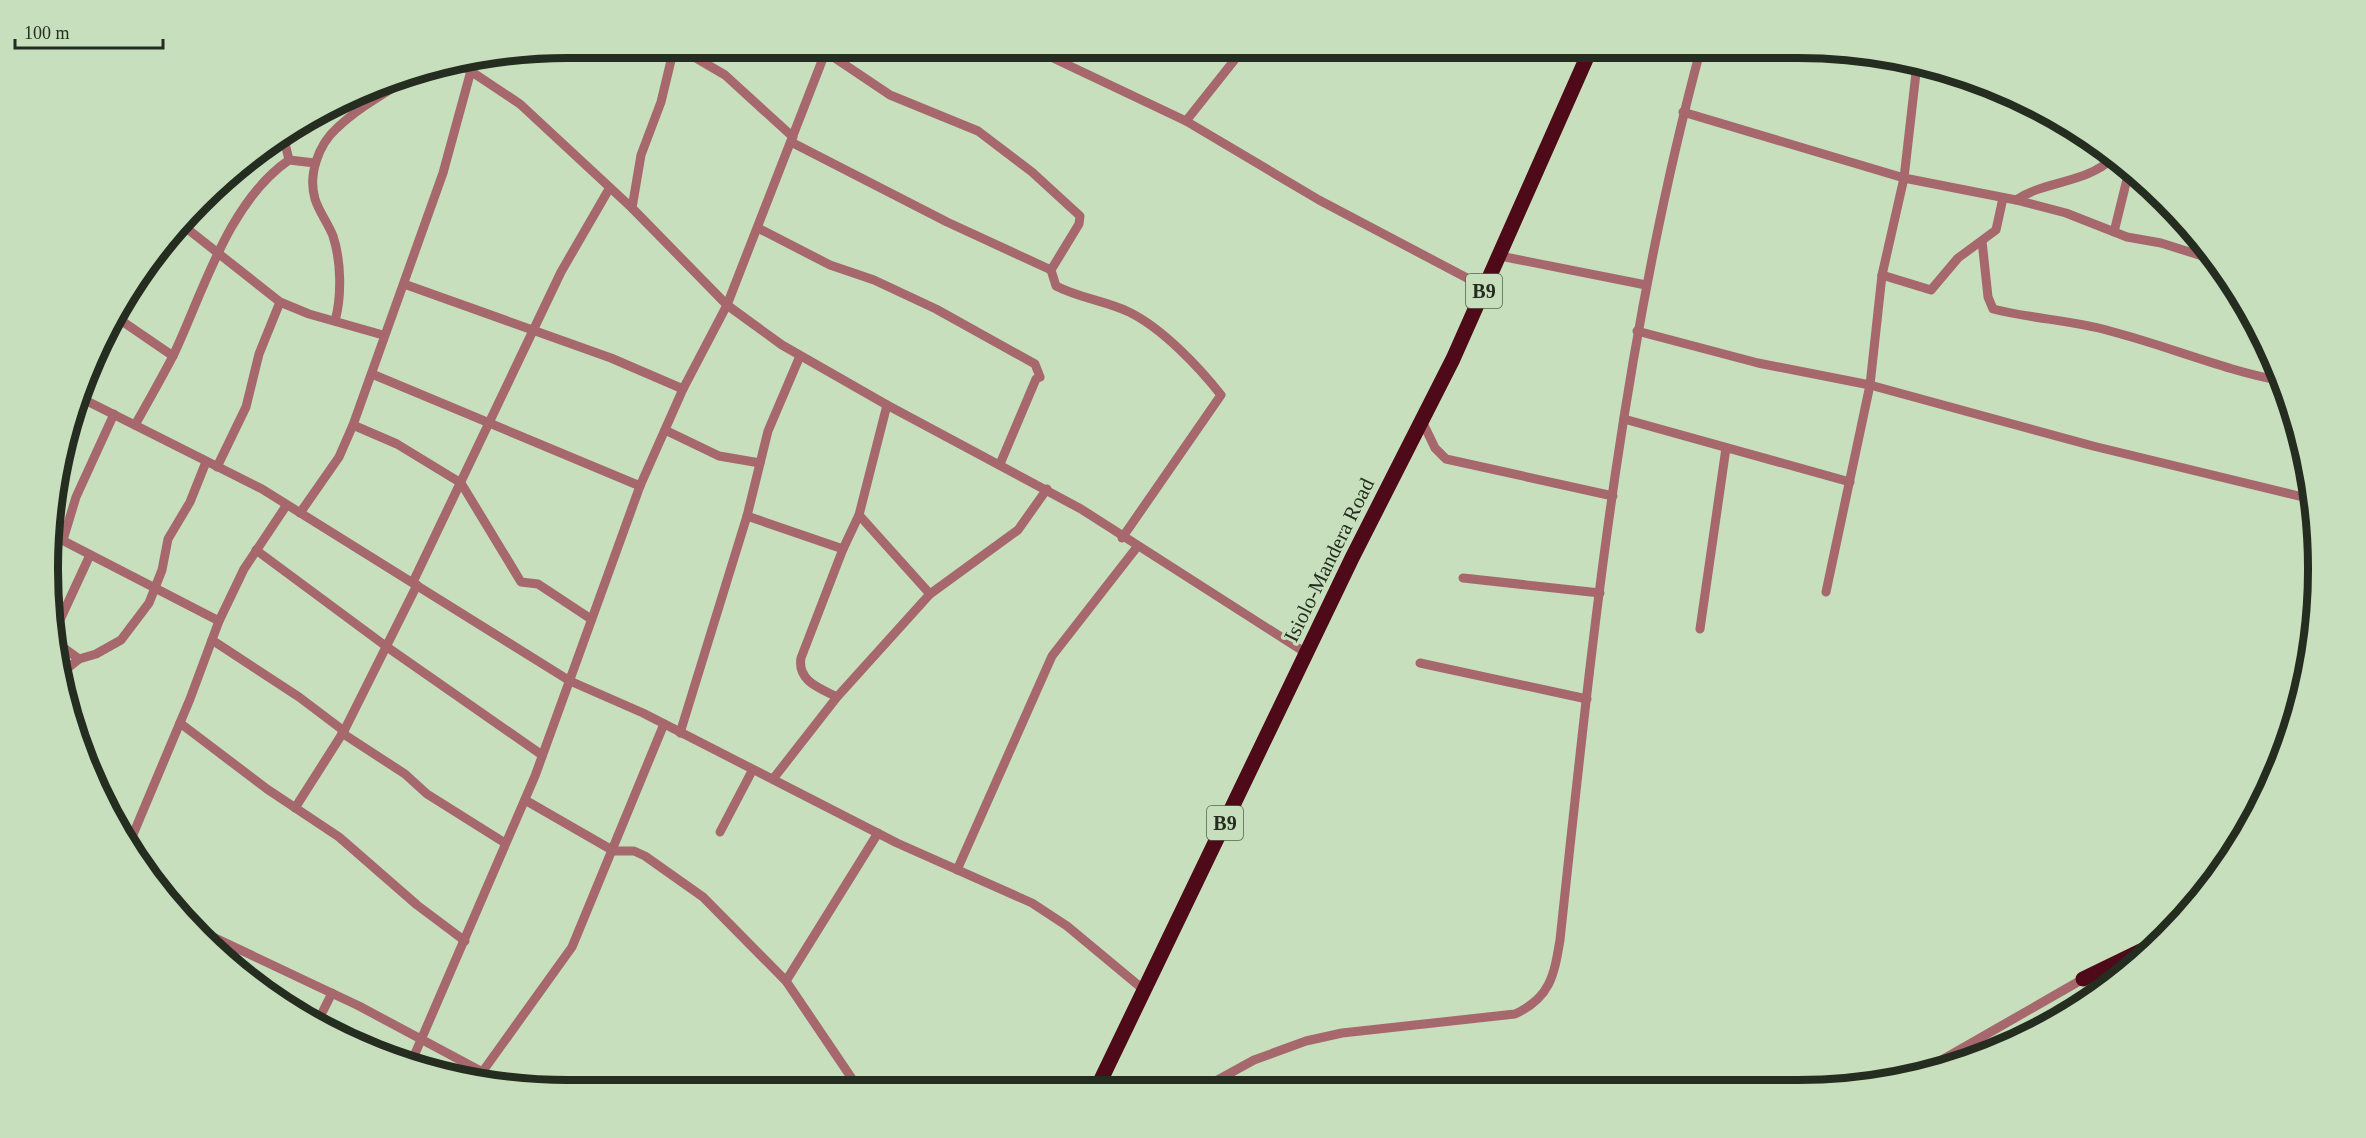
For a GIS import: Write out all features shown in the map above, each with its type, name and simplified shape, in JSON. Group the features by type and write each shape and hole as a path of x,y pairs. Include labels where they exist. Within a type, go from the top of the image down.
{"highway":[{"name":"Isiolo-Mandera Road","path":"1101,1080 1306,652 1486,288 1587,58"},
{"path":"2083,979 2130,956"}],"street":[{"path":"632,208 641,155 661,102 672,58"},
{"path":"696,58 725,75 792,139 947,222 1051,270 1056,286 1129,312 1161,333 1221,395 1122,538"},
{"path":"415,1055 525,800 640,486 683,389 727,305 822,58"},
{"path":"837,58 890,95 958,121 987,137 1032,172 1077,213 1080,221 1051,270"},
{"path":"1053,58 1186,121 1319,200 1486,288"},
{"path":"1186,121 1236,58"},
{"path":"1218,1080 1254,1060 1306,1041 1342,1033 1503,1017 1537,1002 1552,977 1560,940 1600,593 1637,331 1683,112 1698,58"},
{"path":"300,513 339,457 353,425 372,374 383,335 404,284 443,172 468,68"},
{"path":"471,68 520,104 632,208 727,305 800,356 887,405 1047,489 1306,652"},
{"path":"1826,592 1870,385 1882,275 1904,178 1916,73"},
{"path":"335,321 341,300 337,255 332,234 315,199 312,183 315,164 336,128 389,92"},
{"path":"1683,112 1904,178 2016,200 2067,213 2114,232 2162,243 2200,256"},
{"path":"285,145 288,160"},
{"path":"288,160 315,164"},
{"path":"135,425 173,356 217,254 258,188 288,160"},
{"path":"2016,200 2028,192 2066,183 2099,171 2107,163"},
{"path":"2114,232 2127,179"},
{"path":"295,808 343,732 387,647 489,421 561,272 609,189"},
{"path":"1882,275 1931,290 1958,258 1996,230 2003,198"},
{"path":"758,228 830,265 874,280 936,309 1035,364 1040,377 1036,379 1000,464"},
{"path":"188,229 280,302 309,314 383,335"},
{"path":"1982,241 1988,297 1993,309 2110,331 2214,364 2270,378"},
{"path":"1500,256 1646,285"},
{"path":"404,284 610,358 683,389"},
{"path":"218,467 246,407 259,354 280,302"},
{"path":"123,322 173,356"},
{"path":"1637,331 1758,363 1870,385 2093,446 2302,497"},
{"path":"680,733 747,516 773,416 800,356"},
{"path":"372,374 640,486"},
{"path":"88,401 262,489 570,681 664,724 752,771 773,779 878,833 1050,914 1144,990"},
{"path":"837,697 807,680 800,665 843,549 859,516 887,405"},
{"path":"60,535 114,414"},
{"path":"1624,419 1850,482"},
{"path":"1422,421 1435,448 1446,459 1613,496"},
{"path":"353,425 396,444 461,483 521,582 538,584 591,620"},
{"path":"665,430 719,456 760,463"},
{"path":"1701,629 1726,448"},
{"path":"68,668 79,659 96,654 121,640 138,620 156,589 168,539 190,501 206,462"},
{"path":"773,779 837,697 930,594 1018,530 1047,489"},
{"path":"133,834 180,723 219,621 256,550 286,506"},
{"path":"747,516 843,549"},
{"path":"859,516 930,594"},
{"path":"60,538 219,621"},
{"path":"957,870 1052,656 1137,547"},
{"path":"256,550 387,647 542,756"},
{"path":"61,617 90,555"},
{"path":"1463,578 1600,593"},
{"path":"212,640 299,697 343,732 405,774 427,794 505,843"},
{"path":"65,649 79,659"},
{"path":"1420,663 1587,699"},
{"path":"180,723 295,808 339,837 417,905 465,941"},
{"path":"217,938 332,993 483,1071 572,947 664,724"},
{"path":"720,832 752,771"},
{"path":"525,800 611,851 634,851 672,873 703,897 786,981 853,1080"},
{"path":"786,981 878,833"},
{"path":"1949,1056 2083,979"},
{"path":"321,1015 332,993"}]}
